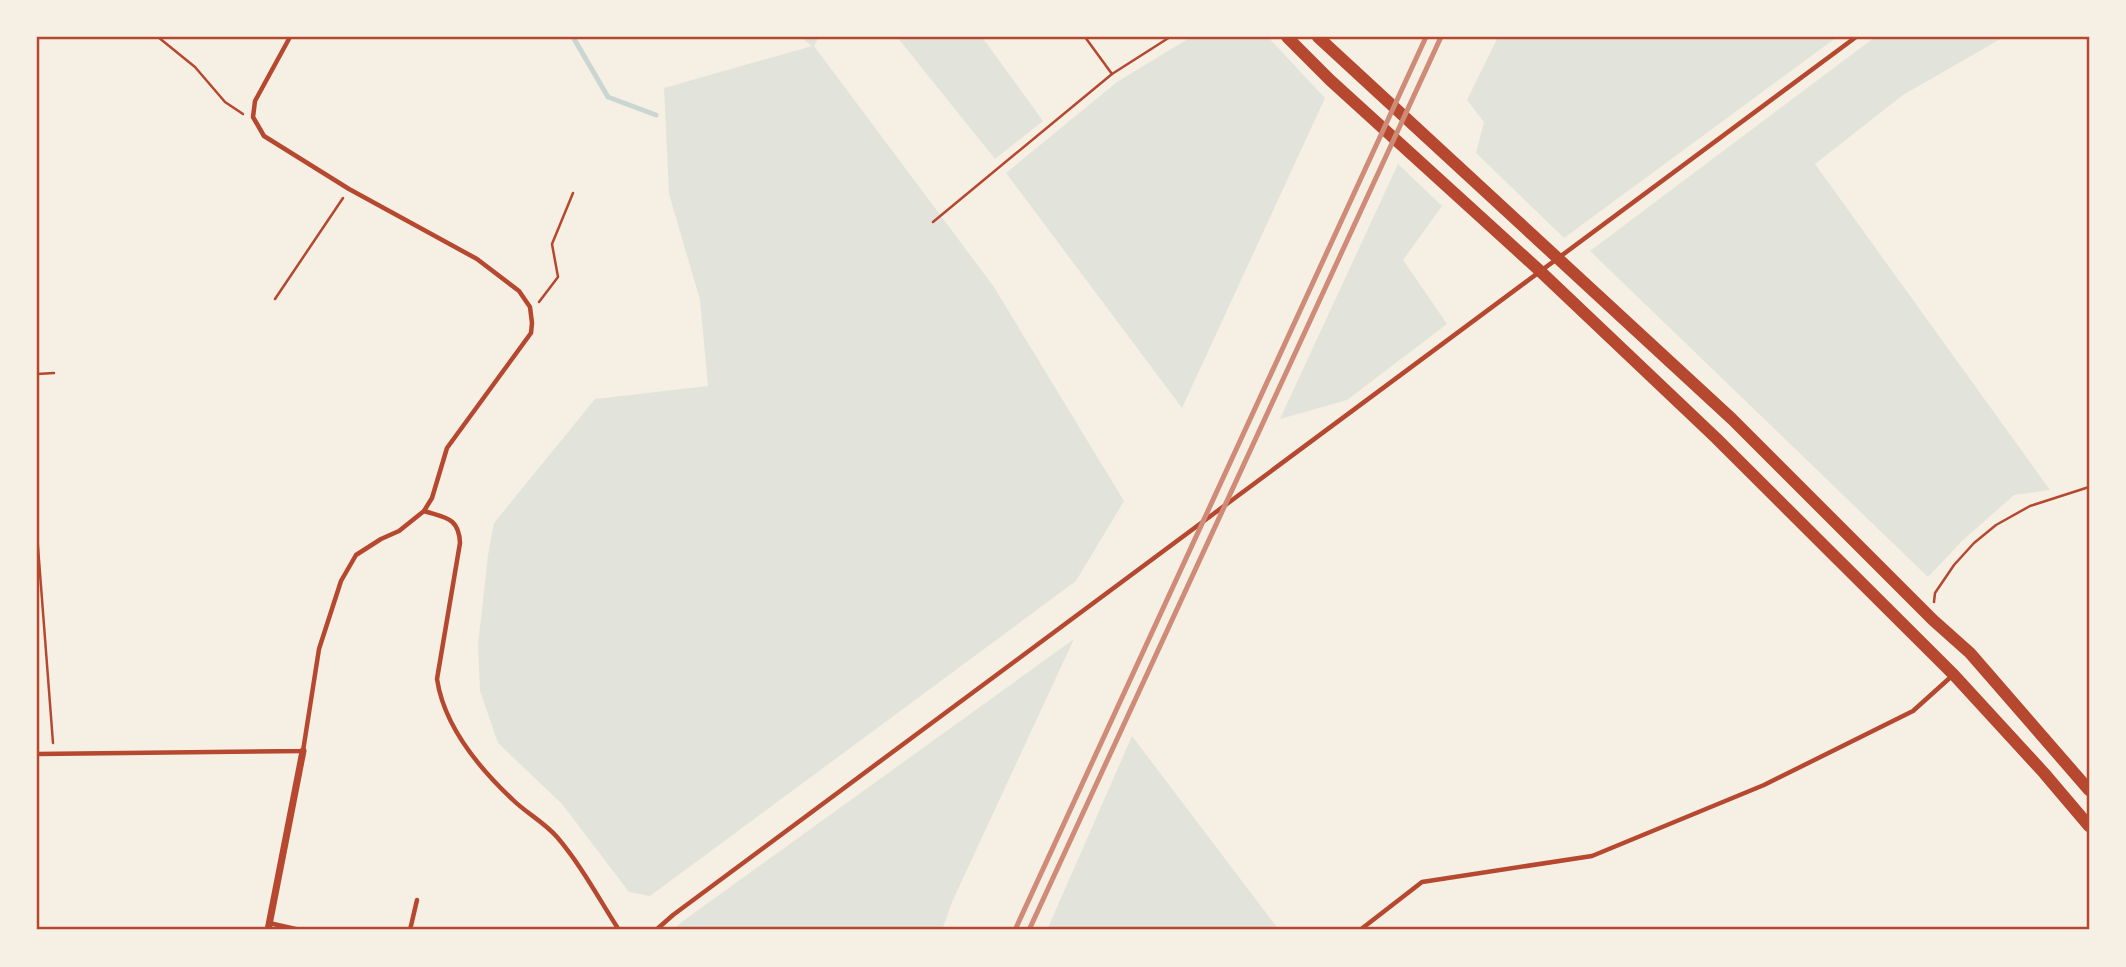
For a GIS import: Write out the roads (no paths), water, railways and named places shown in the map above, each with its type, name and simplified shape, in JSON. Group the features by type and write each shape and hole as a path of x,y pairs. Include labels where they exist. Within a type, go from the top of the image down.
{"street":[{"path":"1287,37 1716,438 1954,675 2089,826"},
{"path":"1318,37 1732,419 1933,620 1970,653 2089,790"},
{"path":"269,927 303,751"}],"lane":[{"path":"37,754 303,751 319,649 341,582 356,555 399,531 424,511 432,498 447,448 531,333 530,307 519,290 477,258 349,189 264,136 253,117 255,101 290,37"},
{"path":"656,930 1856,37"},
{"path":"424,511 452,520 459,531 460,543 436,679 444,712 470,753 496,782 513,800 556,835 620,930"},
{"path":"1360,930 1422,882 1592,856 1764,785 1913,711 1954,675"},
{"path":"410,930 417,900"},
{"path":"269,927 300,930"}],"waterway":[{"path":"573,37 608,97 656,115"}],"railway":[{"path":"1015,930 1426,37"},
{"path":"1029,930 1441,37"}]}
